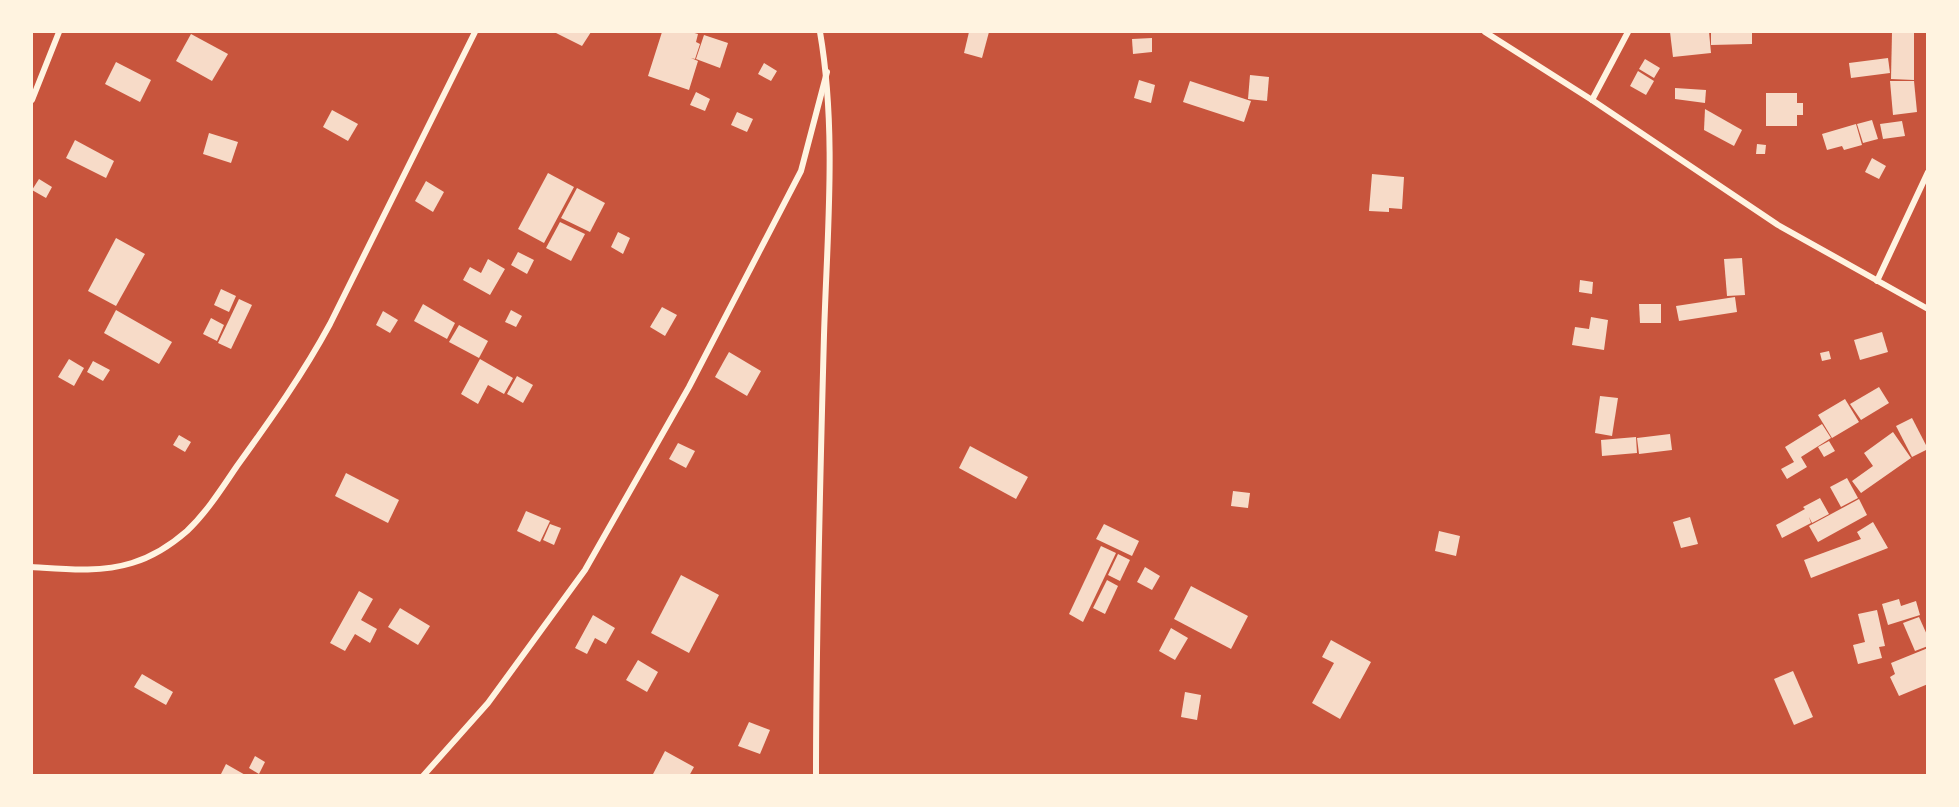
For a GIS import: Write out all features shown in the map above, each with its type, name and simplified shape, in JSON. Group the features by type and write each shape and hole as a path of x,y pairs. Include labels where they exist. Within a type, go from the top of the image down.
{"street":[{"path":"32,100 59,32"},
{"path":"32,567 110,568 132,563 171,544 203,512 282,404 313,354 475,32"},
{"path":"816,776 817,590 829,163 827,72 820,32"},
{"path":"1485,32 1592,100 1778,225 1927,309"},
{"path":"1592,100 1628,32"},
{"path":"423,776 488,703 585,570 689,387 801,171 827,72"},
{"path":"1877,281 1928,172"}],"building":[{"path":"554,32 591,32 582,46"},
{"path":"662,32 698,34 696,42 700,44 695,59 691,58 698,61 689,90 648,76"},
{"path":"969,32 989,32 982,58 964,53"},
{"path":"1670,32 1709,32 1711,53 1673,57"},
{"path":"1711,32 1752,32 1752,44 1711,45"},
{"path":"1892,32 1914,32 1914,80 1891,79"},
{"path":"191,34 228,54 212,81 176,61"},
{"path":"704,35 728,43 720,68 696,59"},
{"path":"1152,38 1152,52 1133,54 1132,39"},
{"path":"1888,58 1890,73 1851,78 1849,63"},
{"path":"1645,59 1660,68 1654,78 1639,69"},
{"path":"116,62 151,80 140,102 105,84"},
{"path":"764,63 777,71 771,81 758,74"},
{"path":"1638,71 1654,81 1646,95 1630,86"},
{"path":"1250,75 1269,77 1267,101 1248,99"},
{"path":"1139,80 1155,85 1151,103 1134,98"},
{"path":"1190,81 1251,101 1244,122 1183,102"},
{"path":"1890,81 1914,81 1917,112 1893,115"},
{"path":"1675,88 1706,90 1705,103 1675,99"},
{"path":"696,92 710,99 705,111 690,105"},
{"path":"1766,93 1797,93 1797,103 1803,103 1803,115 1797,115 1797,126 1766,126"},
{"path":"1705,109 1742,130 1734,146 1704,130"},
{"path":"332,110 358,124 348,141 323,127"},
{"path":"737,112 753,119 747,132 731,125"},
{"path":"1872,120 1878,139 1863,143 1857,124"},
{"path":"1902,121 1905,136 1883,139 1880,124"},
{"path":"1856,124 1862,145 1844,150 1842,146 1827,150 1822,134"},
{"path":"209,133 238,142 231,163 203,154"},
{"path":"75,140 114,161 106,178 66,158"},
{"path":"1757,144 1766,145 1765,154 1756,154"},
{"path":"1872,158 1886,166 1879,179 1865,172"},
{"path":"548,173 574,187 544,243 518,229"},
{"path":"1372,174 1404,177 1402,209 1389,208 1389,212 1369,211"},
{"path":"39,179 52,187 46,198 32,190"},
{"path":"426,181 444,192 433,212 415,201"},
{"path":"577,188 605,203 590,232 561,218"},
{"path":"560,222 585,234 571,261 546,248"},
{"path":"618,232 630,238 623,254 611,247"},
{"path":"116,238 145,254 116,306 88,291"},
{"path":"518,252 534,260 527,274 511,265"},
{"path":"1742,258 1745,295 1727,296 1724,259"},
{"path":"488,259 505,269 490,295 463,280 470,267 481,273"},
{"path":"1580,280 1593,282 1592,294 1579,292"},
{"path":"221,289 236,296 229,312 214,305"},
{"path":"1735,297 1737,312 1679,321 1676,306"},
{"path":"239,299 252,305 231,349 218,343"},
{"path":"423,304 455,323 447,339 414,321"},
{"path":"1639,304 1661,304 1661,323 1640,323"},
{"path":"662,307 677,315 665,336 650,327"},
{"path":"116,310 172,342 159,364 104,333"},
{"path":"511,310 522,316 516,327 505,322"},
{"path":"383,311 398,320 390,333 376,325"},
{"path":"1591,317 1608,320 1604,350 1572,345 1575,327 1589,329"},
{"path":"211,318 224,325 217,341 203,334"},
{"path":"459,325 488,341 479,358 449,342"},
{"path":"1882,332 1888,352 1860,360 1854,340"},
{"path":"1829,351 1831,359 1822,361 1820,353"},
{"path":"729,352 761,371 747,396 715,377"},
{"path":"69,359 84,368 74,386 58,377"},
{"path":"480,359 513,378 504,394 488,385 478,404 461,394"},
{"path":"93,361 110,370 103,381 87,372"},
{"path":"517,376 533,385 523,403 507,394"},
{"path":"1879,387 1889,403 1861,420 1850,404"},
{"path":"1600,396 1618,398 1612,436 1595,433"},
{"path":"1845,399 1859,422 1832,438 1818,415"},
{"path":"1912,418 1928,449 1912,457 1896,426"},
{"path":"1822,424 1831,438 1801,457 1807,467 1787,479 1781,469 1794,462 1785,447"},
{"path":"1893,432 1911,458 1861,493 1852,481 1873,466 1864,453"},
{"path":"1670,434 1672,450 1639,454 1637,438"},
{"path":"179,435 191,442 185,452 173,445"},
{"path":"1636,437 1637,453 1602,456 1601,440"},
{"path":"1829,441 1835,451 1824,457 1818,447"},
{"path":"678,443 695,451 686,468 669,459"},
{"path":"970,446 1028,477 1016,499 959,468"},
{"path":"346,473 399,500 388,523 335,496"},
{"path":"1847,478 1858,498 1841,507 1830,487"},
{"path":"1233,491 1250,493 1248,508 1231,506"},
{"path":"1820,498 1829,514 1812,523 1809,517 1811,523 1782,538 1776,525"},
{"path":"1859,499 1867,515 1818,542 1809,526"},
{"path":"526,511 550,521 540,542 517,531"},
{"path":"1690,517 1698,544 1681,548 1673,522"},
{"path":"1873,522 1888,548 1811,578 1804,560 1861,539 1857,532"},
{"path":"550,524 561,528 554,545 543,540"},
{"path":"1104,524 1139,541 1132,556 1096,539"},
{"path":"1439,531 1460,536 1456,556 1435,551"},
{"path":"1101,546 1116,553 1083,622 1069,614"},
{"path":"1118,554 1130,560 1120,581 1108,575"},
{"path":"1145,567 1160,576 1152,590 1137,582"},
{"path":"681,575 719,595 689,653 651,633"},
{"path":"1107,580 1118,586 1105,614 1093,608"},
{"path":"1191,586 1248,616 1231,649 1174,619"},
{"path":"359,591 373,599 361,620 377,629 370,643 355,634 345,651 330,643"},
{"path":"1899,599 1901,606 1916,601 1920,615 1888,625 1882,604"},
{"path":"400,608 430,626 418,645 388,627"},
{"path":"1877,610 1885,646 1879,647 1882,658 1858,664 1853,645 1865,642 1858,614"},
{"path":"593,615 615,628 606,644 595,638 587,654 575,648"},
{"path":"1919,617 1928,637 1928,646 1915,651 1903,623"},
{"path":"1171,628 1188,638 1175,660 1159,651"},
{"path":"1331,640 1371,662 1340,719 1312,703 1334,663 1322,657"},
{"path":"1928,648 1928,684 1899,696 1890,677 1895,674 1891,663"},
{"path":"638,660 658,672 647,692 626,680"},
{"path":"1793,671 1813,717 1794,725 1774,679"},
{"path":"142,674 173,692 166,705 134,687"},
{"path":"1185,692 1201,695 1197,720 1181,717"},
{"path":"749,722 770,730 760,754 738,746"},
{"path":"665,751 694,767 689,776 652,776"},
{"path":"255,756 265,762 259,774 249,768"},
{"path":"226,764 247,776 220,776"}]}
